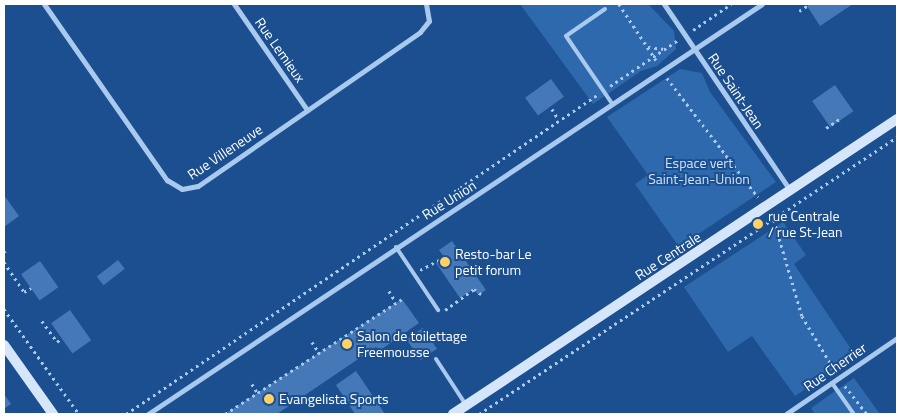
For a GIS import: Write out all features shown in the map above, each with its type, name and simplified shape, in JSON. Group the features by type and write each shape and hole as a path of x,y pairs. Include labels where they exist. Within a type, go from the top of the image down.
{"street":[{"name":"Rue Villeneuve","path":"44,4 174,186 198,186 426,26 430,15 426,4"},
{"name":"Rue Lemieux","path":"234,4 307,110"},
{"name":"Rue Saint-Jean","path":"664,4 790,190"},
{"name":"Rue Union","path":"148,414 396,246 613,105 762,4"},
{"name":"Rue Centrale","path":"452,414 897,120"},
{"name":"Rue Cherrier","path":"786,414 897,338"},
{"path":"4,345 53,414"}],"lane":[{"path":"605,8 566,36 613,105"},
{"path":"396,246 438,310"},
{"path":"436,359 466,405"},
{"path":"832,383 854,414"}],"path":[{"path":"618,4 659,65"},
{"path":"693,30 731,4"},
{"path":"799,11 810,4"},
{"path":"608,88 676,41"},
{"path":"648,47 664,49"},
{"path":"667,78 758,197"},
{"name":"Rue Union","path":"126,414 598,94"},
{"path":"552,109 560,120"},
{"path":"826,128 841,118"},
{"name":"Rue Centrale","path":"479,414 897,137"},
{"path":"769,214 776,223 802,316 834,369"},
{"path":"428,265 441,259"},
{"path":"4,262 24,292 31,288"},
{"path":"438,310 440,313 474,289 480,294"},
{"path":"389,291 396,302"},
{"path":"252,384 259,396 402,299"},
{"path":"4,309 79,414"},
{"path":"42,321 57,342 62,338"},
{"path":"312,342 320,354"},
{"path":"844,385 867,414"},
{"path":"225,414 257,392"}],"green space":[{"path":"520,4 648,4 674,31 676,49 657,66 641,71 593,104"},
{"name":"Espace vert Saint-Jean-Union","path":"680,69 702,73 710,92 776,182 679,247 635,184 648,175 607,117"},
{"path":"783,222 806,255 794,264 855,355 795,396 752,336 728,352 684,287"},
{"path":"854,378 880,414 815,414 811,408"}],"building":[{"path":"810,4 853,4 820,26 807,6"},
{"path":"551,79 564,97 538,116 525,98"},
{"path":"835,85 853,111 830,127 812,101"},
{"path":"4,195 19,216 4,227"},
{"path":"452,241 486,290 478,295 474,289 460,298 436,263 444,257 439,250"},
{"path":"118,260 125,269 103,285 97,277"},
{"path":"40,261 58,287 40,300 21,274"},
{"path":"402,299 419,323 379,351 376,347 277,414 225,414"},
{"path":"70,310 91,340 72,354 51,323"},
{"path":"423,328 437,349 420,360 406,339"},
{"path":"356,371 385,414 355,414 336,385"},
{"path":"4,394 11,404 4,409"}],"place":[{"name":"rue Centrale / rue St-Jean","path":"758,224"},
{"name":"Resto-bar Le petit forum","path":"445,262"},
{"name":"Salon de toilettage Freemousse","path":"347,344"},
{"name":"Evangelista Sports","path":"269,399"}]}
